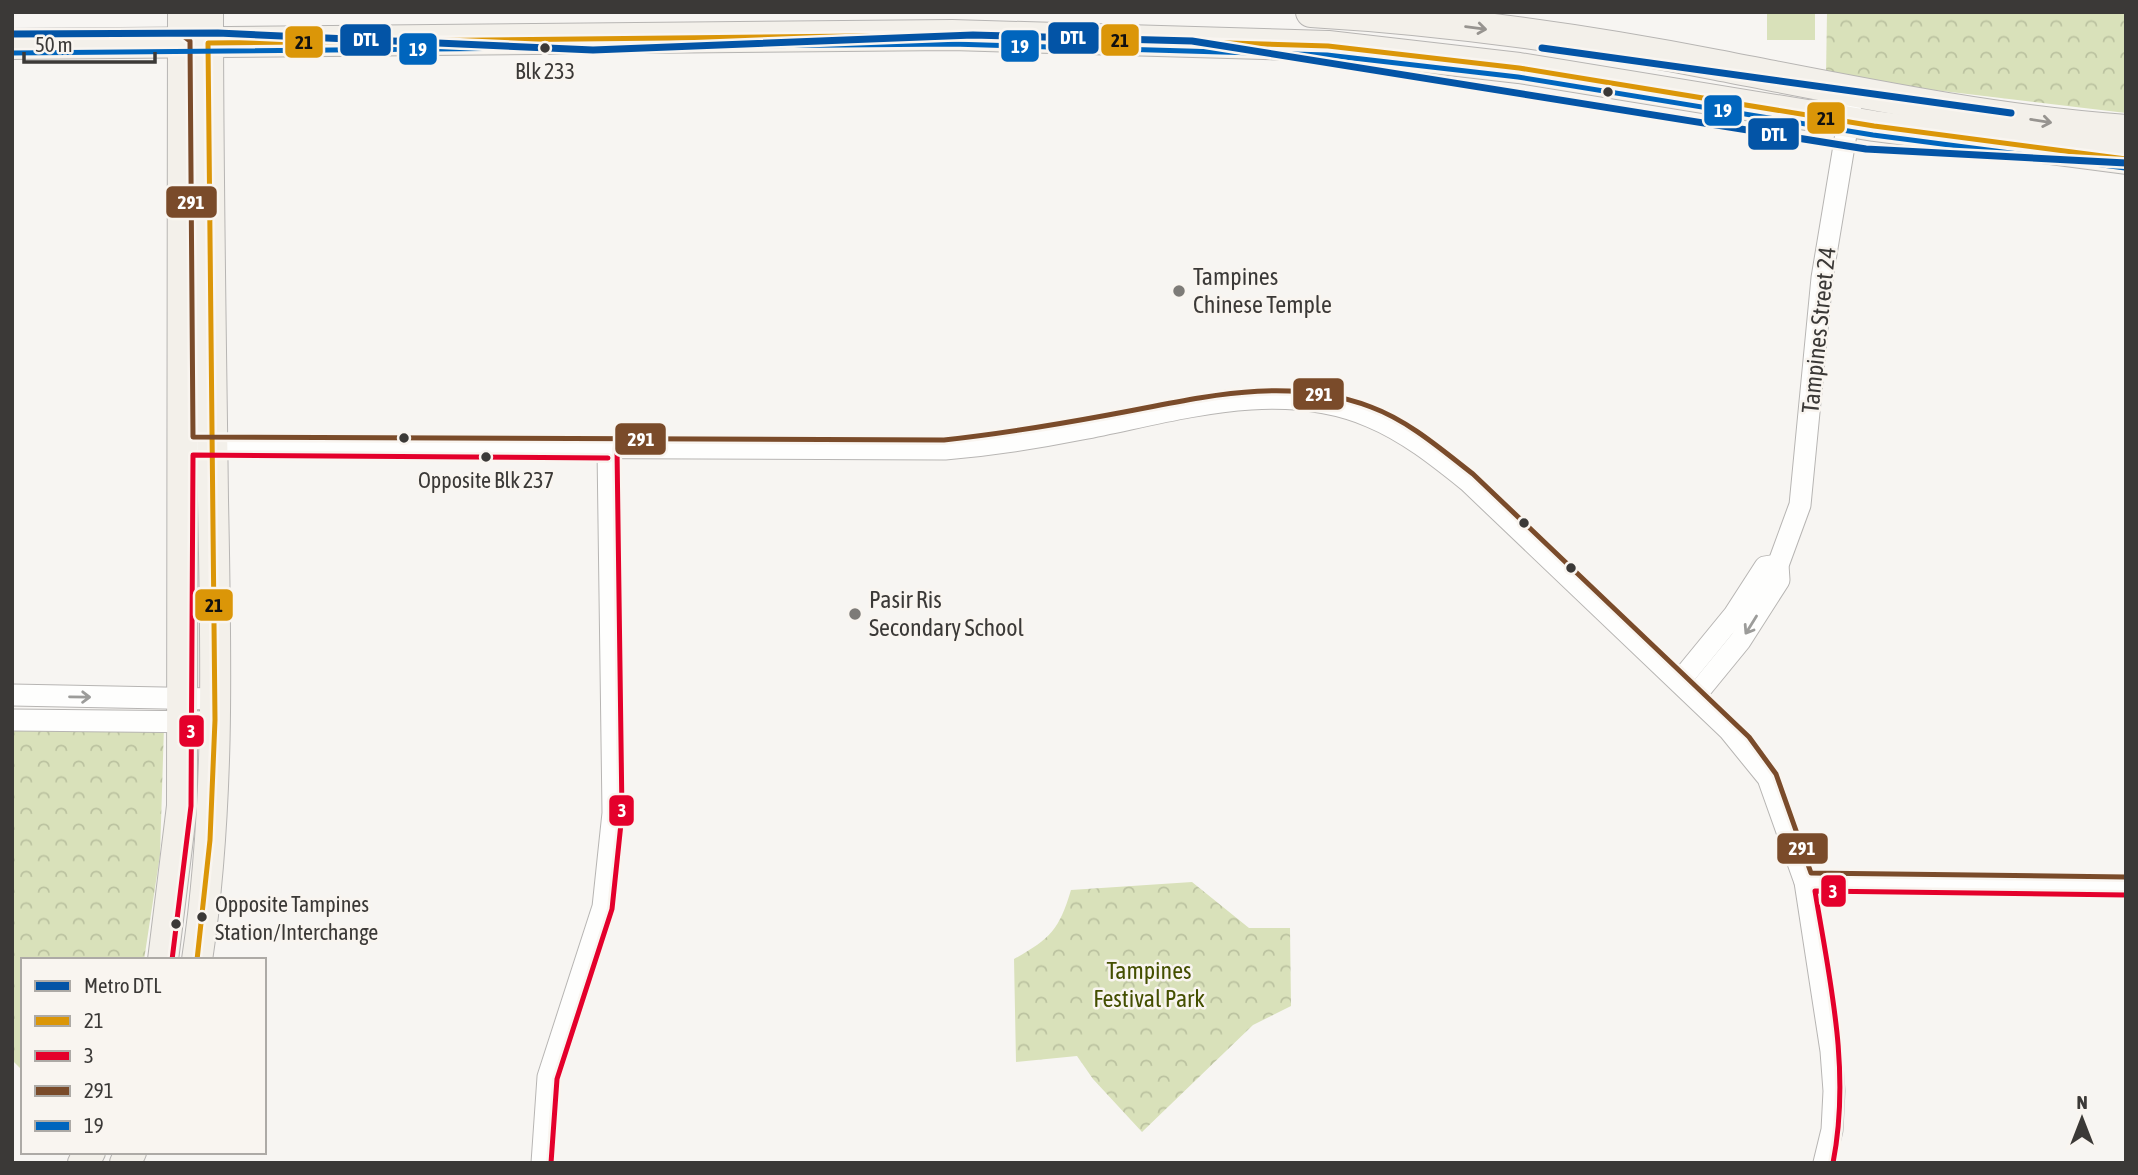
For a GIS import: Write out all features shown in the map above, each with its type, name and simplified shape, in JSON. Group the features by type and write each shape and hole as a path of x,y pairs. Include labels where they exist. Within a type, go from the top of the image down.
{"main road":[{"path":"183,12 195,44 198,446 214,710 211,863 197,958"},
{"path":"195,44 208,12"},
{"path":"1311,12 1360,14 1527,34 1716,65 1853,92 2076,127 2126,130"},
{"path":"12,44 1004,36 1133,38 1359,50 1519,68 1848,121 2126,159"},
{"path":"163,958 178,856 198,446"}],"street":[{"path":"1359,50 1360,14"},
{"name":"Tampines Street 24","path":"1695,696 1750,626 1779,580 1778,565 1800,505 1822,278 1853,92"},
{"path":"198,446 945,449 1028,439 1229,401 1296,399 1370,416 1441,460 1478,490 1743,743 1768,778 1805,882 1834,1091 1832,1130 1824,1163"},
{"path":"542,1163 548,1077 603,907 612,813 608,449"},
{"path":"1680,681 1734,615 1765,567 1778,565"},
{"path":"12,695 184,710"},
{"path":"12,720 214,710"},
{"path":"1805,882 2126,886"}],"green space":[{"path":"1767,12 1815,12 1815,40 1767,40"},
{"path":"1827,12 2126,12 2126,113 1826,77"},
{"path":"12,723 164,726 160,855 144,958 21,958 21,1069 12,1060"},
{"name":"Tampines Festival Park","path":"1192,882 1249,928 1290,928 1291,1006 1253,1025 1142,1132 1093,1079 1077,1056 1016,1062 1014,959 1052,932 1062,915 1071,890"}],"metro line":[{"name":"DTL","path":"12,34 218,33 593,50 973,35 1192,41 1866,149 2126,163"},
{"name":"DTL","path":"1542,48 2011,113"}],"transit line":[{"name":"291","path":"12,35 182,35 190,41 193,437 944,440 1047,426 1174,402 1240,393 1306,392 1338,397 1371,407 1399,420 1473,474 1749,737 1776,774 1811,873 2126,877"},
{"name":"21","path":"197,958 210,840 215,720 208,43 952,35 1328,46 1519,68 1874,126 2126,159"},
{"name":"19","path":"12,53 952,44 1327,55 1518,77 1873,135 2125,168"},
{"name":"3","path":"551,1163 557,1079 612,909 622,814 617,449"},
{"name":"3","path":"172,958 191,806 193,455 608,458"},
{"name":"3","path":"1833,1163 1838,1129 1839,1061 1832,993 1815,891 2126,895"}],"place":[{"name":"Blk 233","path":"545,48"},
{"name":"Tampines Chinese Temple","path":"1179,291"},
{"name":"Opposite Blk 237","path":"486,457"},
{"name":"Pasir Ris Secondary School","path":"855,614"},
{"name":"Opposite Tampines Station/Interchange","path":"202,917"}]}
